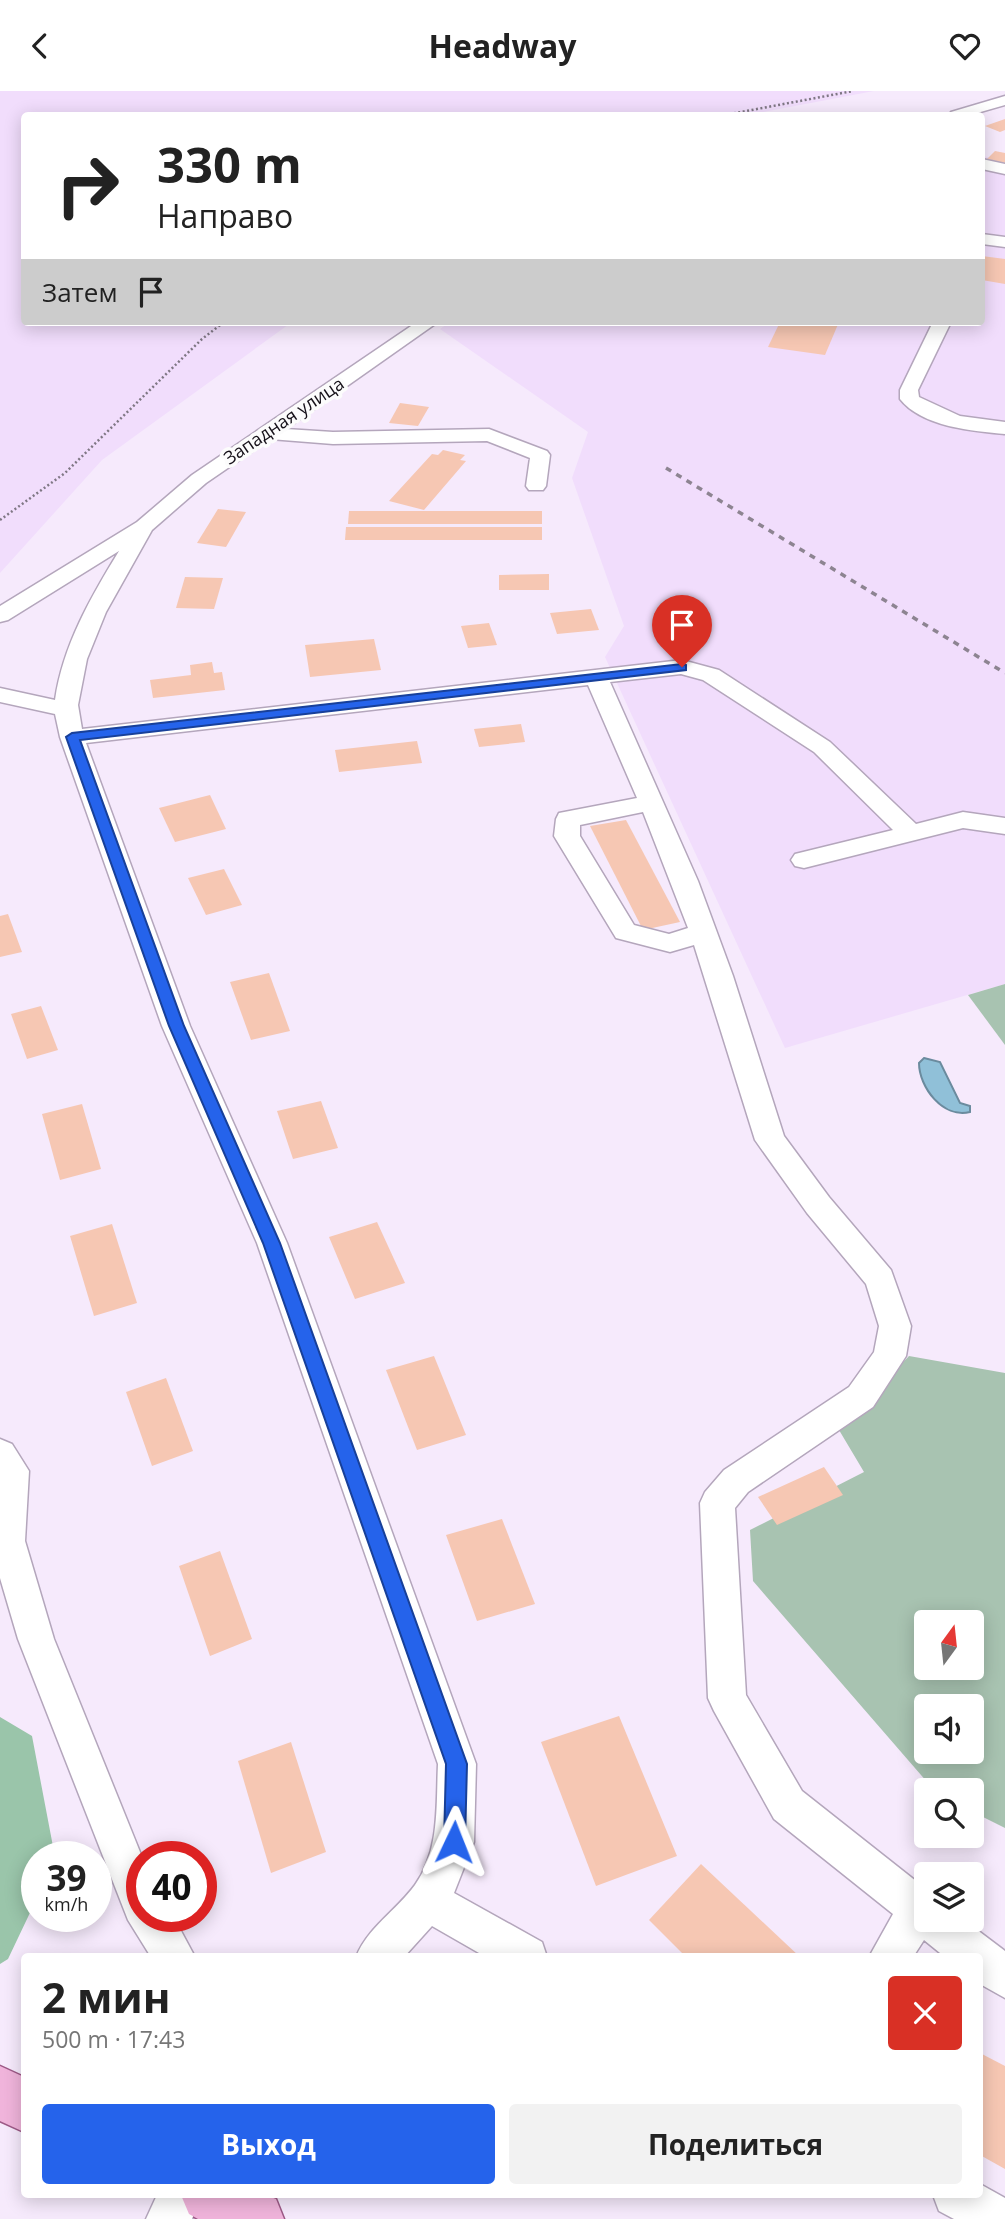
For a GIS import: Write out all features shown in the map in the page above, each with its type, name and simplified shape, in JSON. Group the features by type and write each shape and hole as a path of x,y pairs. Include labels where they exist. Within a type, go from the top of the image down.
{"main road":[{"path":"0,2093 21,2104"},
{"path":"214,2198 256,2219"}],"street":[{"path":"966,112 1005,100"},
{"path":"985,165 1005,169"},
{"path":"985,239 1005,242"},
{"name":"Западная улица","path":"144,526 199,479 423,326"},
{"path":"940,326 909,390 910,399 925,410 956,422 1005,428"},
{"path":"264,433 333,437 489,435 540,455 536,486"},
{"path":"0,615 144,526"},
{"path":"144,526 106,591 78,654 69,723 176,1026 272,1243 457,1764 454,1842 428,1901 380,1953"},
{"path":"0,695 69,723 682,667 711,674 822,747 911,833"},
{"path":"596,676 685,881 704,932 770,1140 817,1205 880,1279 895,1326 890,1356 861,1397 736,1481 717,1503 727,1697 788,1805 914,1905"},
{"path":"651,803 568,819 568,836 625,932 670,943 704,932"},
{"path":"804,860 963,820 1005,826"},
{"path":"0,1454 12,1471 7,1541 36,1639 126,1866"},
{"path":"428,1901 520,1953"},
{"path":"893,1953 914,1929"},
{"path":"159,1932 172,1953"},
{"path":"947,1932 974,1953"},
{"path":"983,1960 1005,1977"},
{"path":"168,2219 178,2198"},
{"path":"960,2198 999,2219"}],"path":[{"path":"741,112 853,91"},
{"path":"0,520 65,473 201,339 219,326"}],"shaded area":[{"path":"0,91 874,91 764,112 21,112 21,326 286,326 102,460 0,573"},
{"path":"985,157 1005,160 1005,984 785,1048 605,657 624,626 572,478 588,432 440,329 444,326 985,326"}],"green space":[{"path":"1005,984 1005,1045 968,995"},
{"path":"909,1356 1005,1373 1005,1828 984,1818 984,1778 924,1778 753,1581 750,1530 864,1472 839,1430"},
{"path":"0,1717 32,1736 52,1841 21,1841 21,1932 8,1959 0,1964"}],"water":[{"path":"924,1058 940,1062 960,1103 970,1106 970,1112 951,1111 934,1099 920,1072 919,1063"}],"building":[{"path":"1005,119 1005,130 1000,132 985,126"},
{"path":"995,151 1005,153 1005,163 987,159"},
{"path":"985,256 1005,259 1005,284 985,281"},
{"path":"778,326 837,326 825,355 768,347"},
{"path":"400,403 429,407 418,426 389,423"},
{"path":"443,450 465,455 460,460 466,461 424,510 389,501 432,454 438,455"},
{"path":"218,509 246,512 226,547 197,543"},
{"path":"349,511 542,511 542,524 348,524"},
{"path":"346,527 542,527 542,540 345,540"},
{"path":"549,574 549,590 499,590 499,575"},
{"path":"185,577 223,578 214,609 176,608"},
{"path":"591,609 599,630 557,634 550,613"},
{"path":"489,623 497,645 468,648 461,626"},
{"path":"374,639 381,670 310,677 305,645"},
{"path":"212,662 214,673 222,672 225,690 153,698 150,680 191,675 190,665"},
{"path":"521,724 525,742 479,747 474,729"},
{"path":"417,741 422,763 339,772 335,750"},
{"path":"210,795 226,829 175,842 159,808"},
{"path":"626,820 680,922 643,930 590,826"},
{"path":"224,869 242,905 206,915 188,878"},
{"path":"8,914 22,952 0,957 0,916"},
{"path":"269,973 290,1031 251,1040 230,982"},
{"path":"41,1006 58,1050 27,1059 11,1014"},
{"path":"321,1101 338,1148 293,1159 277,1111"},
{"path":"82,1104 101,1169 60,1180 42,1114"},
{"path":"377,1222 405,1283 355,1299 329,1237"},
{"path":"112,1224 137,1303 94,1316 70,1236"},
{"path":"434,1356 466,1435 417,1450 386,1370"},
{"path":"166,1378 193,1451 152,1466 126,1392"},
{"path":"824,1467 843,1495 777,1525 758,1497"},
{"path":"502,1519 535,1604 477,1621 446,1535"},
{"path":"220,1551 252,1639 210,1656 179,1566"},
{"path":"619,1716 677,1856 596,1886 541,1742"},
{"path":"291,1742 326,1852 271,1873 238,1761"},
{"path":"701,1864 796,1953 682,1953 649,1920"},
{"path":"983,2055 1005,2066 1005,2169 983,2157"}],"railway":[{"path":"666,468 1005,673"}],"route":[{"path":"454,1842 457,1764 272,1243 176,1026 72,737 682,667"}]}
